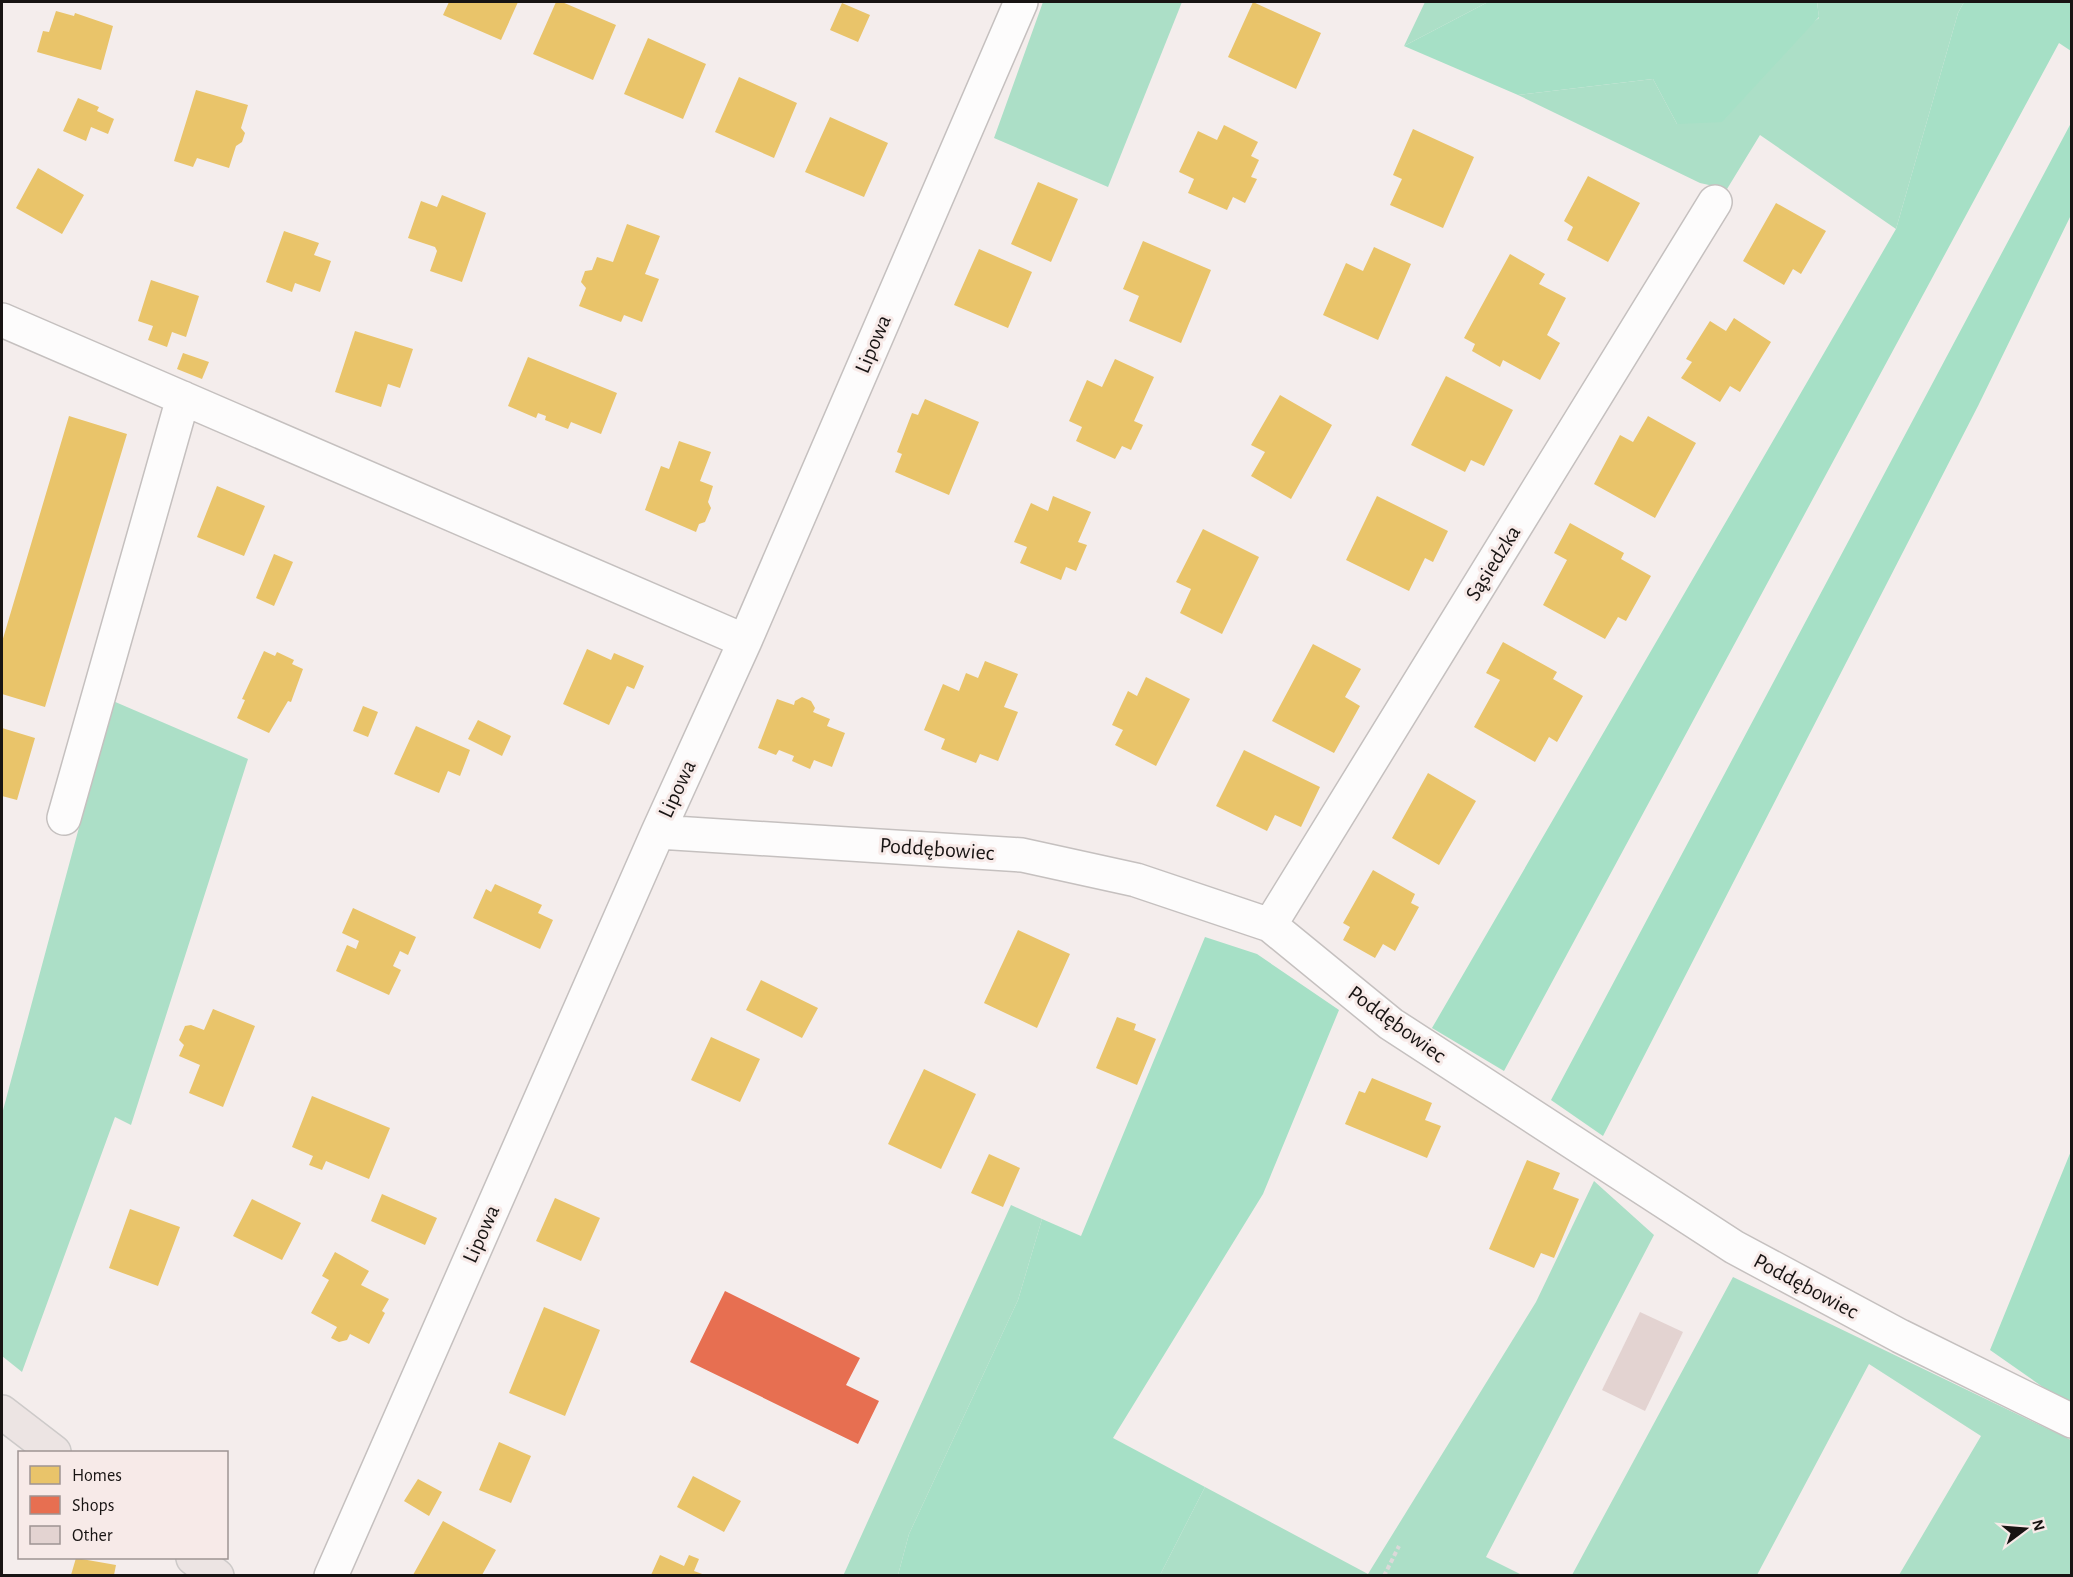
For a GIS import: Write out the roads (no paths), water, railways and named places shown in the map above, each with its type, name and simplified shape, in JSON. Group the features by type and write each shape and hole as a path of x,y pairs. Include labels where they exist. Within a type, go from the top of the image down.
{"main road":[{"path":"2,1412 53,1451"},
{"path":"196,1559 217,1575"}],"street":[{"name":"Lipowa","path":"331,1575 658,832 745,641 1021,2"},
{"name":"Sąsiedzka","path":"1270,924 1715,202"},
{"path":"2,320 745,641"},
{"path":"64,818 183,398"},
{"name":"Poddębowiec","path":"658,832 1022,855 1136,880 1270,924 1391,1024 1734,1247 1900,1336 2072,1421"}]}
